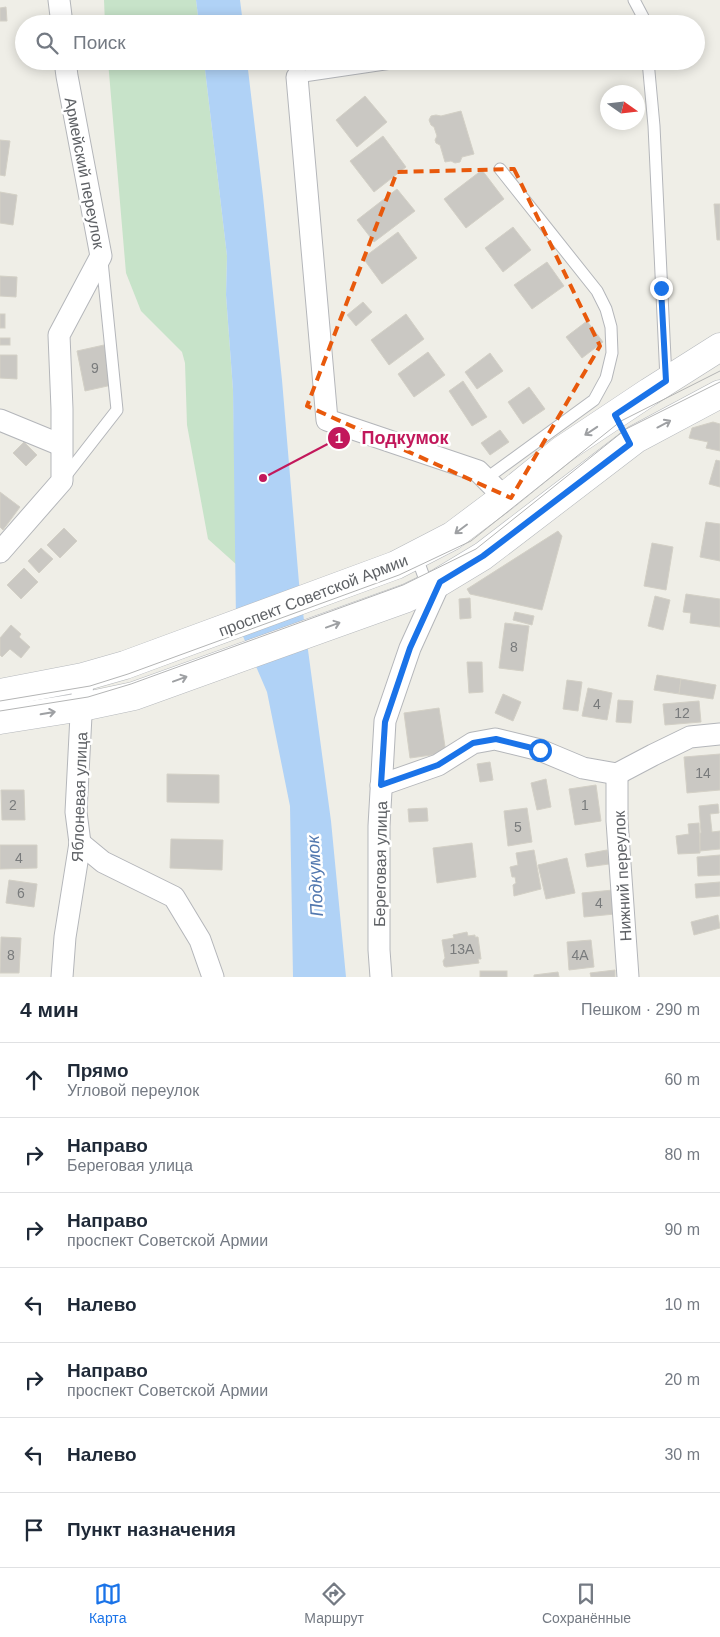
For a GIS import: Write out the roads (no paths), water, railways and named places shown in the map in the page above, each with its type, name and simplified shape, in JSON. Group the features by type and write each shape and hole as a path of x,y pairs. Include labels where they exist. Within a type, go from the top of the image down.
{"main road":[{"name":"проспект Советской Армии","path":"0,720 82,707 134,696 425,590 483,556 623,430 666,381 720,347"},
{"name":"проспект Советской Армии","path":"623,430 636,439 720,394"},
{"name":"проспект Советской Армии","path":"0,693 83,677 125,666 406,560 452,536 495,488 562,450 623,430"}],"street":[{"path":"59,0 61,15"},
{"name":"Армейский переулок","path":"62,481 62,409 58,335 101,256 67,70"},
{"path":"297,77 327,420 478,470 495,488"},
{"path":"0,420 61,445"},
{"path":"0,552 62,481"},
{"name":"Береговая улица","path":"381,977 379,826 385,722 410,648 425,590"},
{"name":"Яблоневая улица","path":"62,977 65,937 80,843 76,812 83,677"},
{"path":"381,785 438,765 473,743 496,739 540,750 583,768 617,774 690,737 720,734"},
{"name":"Нижний переулок","path":"617,774 617,821 628,977"},
{"path":"80,843 103,862 174,897 200,940 213,977"}],"lane":[{"path":"634,0 642,15"},
{"path":"297,77 344,70"},
{"path":"649,70 654,126 666,381"},
{"path":"495,488 594,400 606,378 612,353 610,327 606,309 597,291 500,169"},
{"path":"62,481 117,410 101,256"},
{"path":"406,560 425,590"}],"water":[{"path":"196,0 240,0 242,15 198,15"},
{"name":"Подкумок","path":"205,70 248,70 282,380 299,583 331,821 346,977 293,977 290,806 267,692 236,620 233,390 226,295 227,256"}],"tram line":[{"path":"0,701 90,686 128,674 399,575 471,541 621,421 720,371"},
{"path":"0,711 88,697 131,684 403,585 476,549 626,429 720,382"}],"place":[{"name":"Подкумок","path":"263,478"}]}
